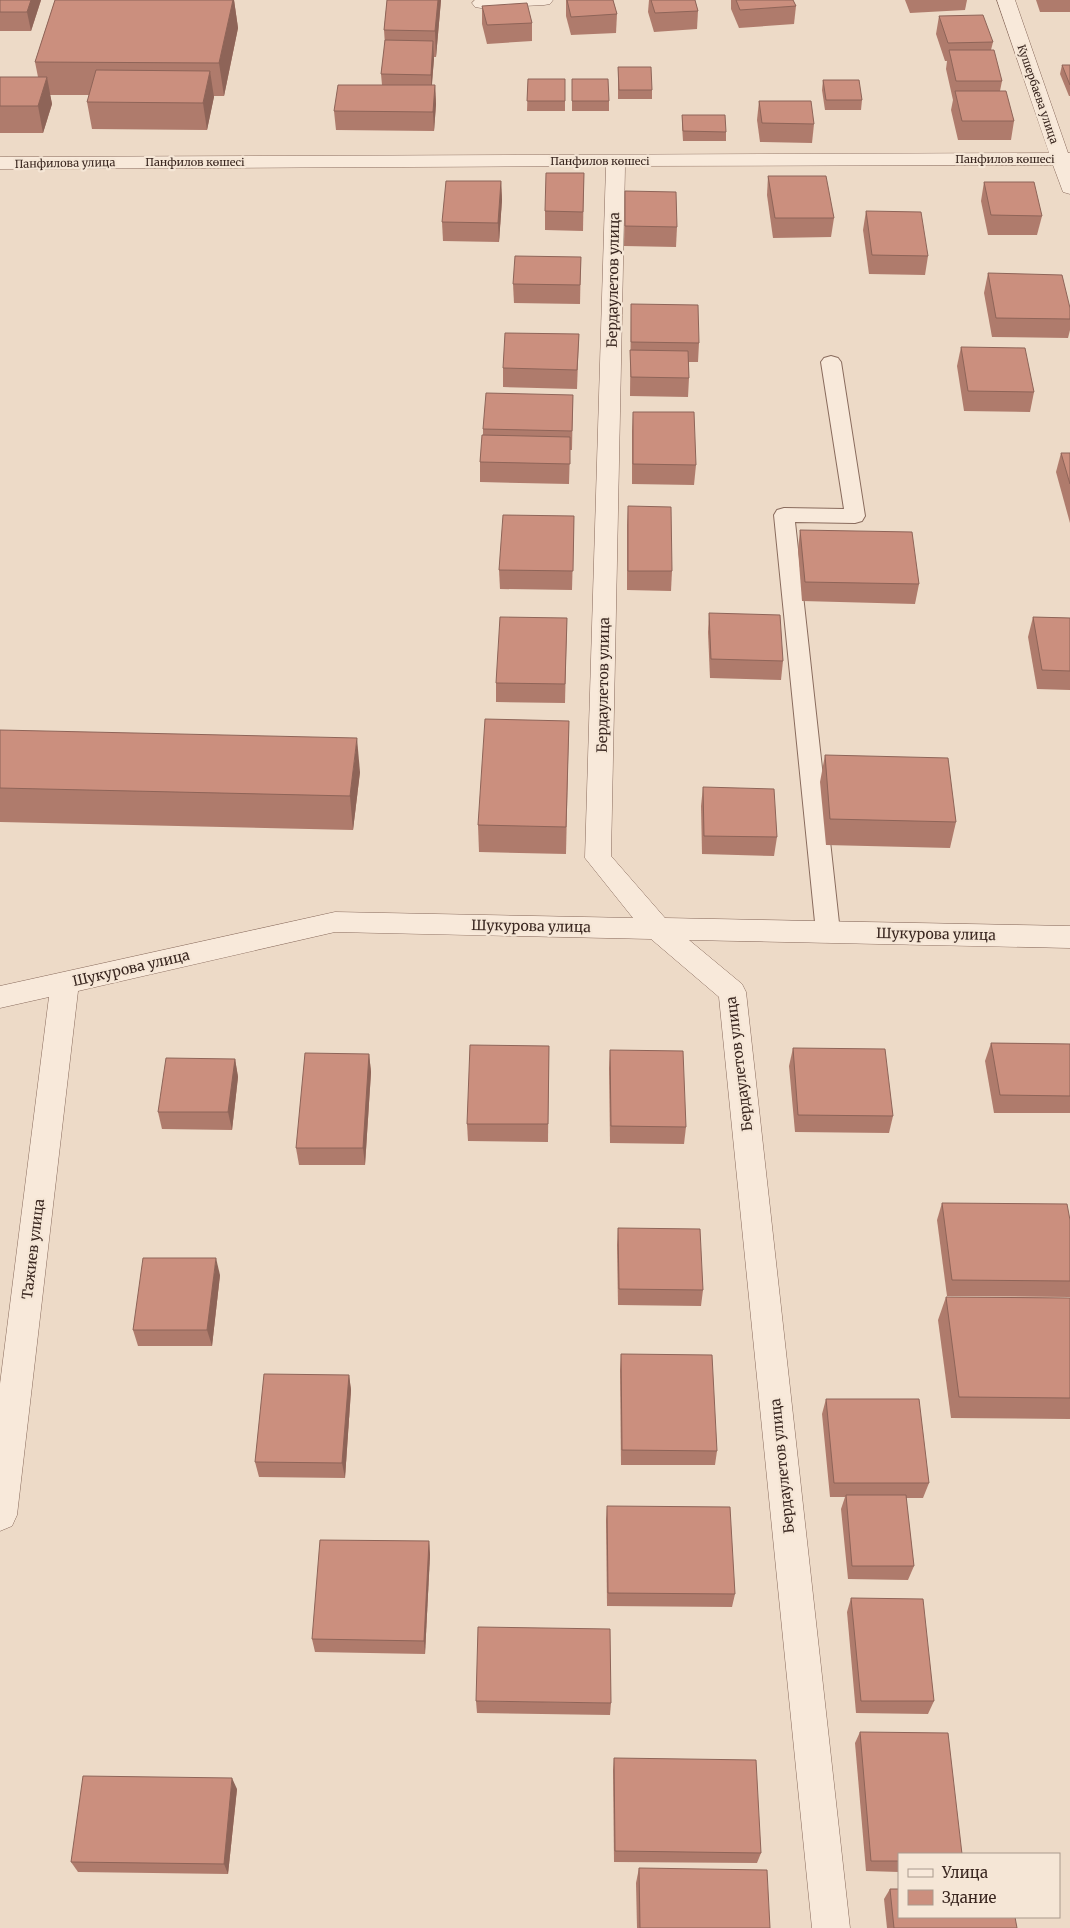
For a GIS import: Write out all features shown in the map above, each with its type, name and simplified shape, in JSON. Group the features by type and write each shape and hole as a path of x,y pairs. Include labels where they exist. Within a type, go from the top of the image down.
{"street":[{"path":"482,3 544,0"},
{"name":"Кушербаева улица","path":"1006,0 1065,159 1070,188"},
{"name":"Панфилов көшесі","path":"130,162 1065,159"},
{"name":"Бердаулетов улица","path":"616,161 598,858 658,929 732,992 831,1928"},
{"name":"Панфилова улица","path":"0,163 130,162"},
{"name":"Шукурова улица","path":"0,997 336,922 1070,937"},
{"name":"Тажиев улица","path":"0,1515 65,982"}],"lane":[{"path":"828,932 784,515 855,516 831,362"}],"building":[{"path":"0,0 31,0 27,12 0,12"},
{"path":"55,0 233,0 219,63 35,62"},
{"path":"387,0 438,0 435,31 384,30"},
{"path":"567,0 613,0 617,14 571,17"},
{"path":"651,0 695,0 698,11 655,13"},
{"path":"736,0 793,0 796,6 740,10"},
{"path":"527,3 532,23 487,25 482,6"},
{"path":"983,15 993,42 948,43 939,16"},
{"path":"385,40 433,41 431,75 381,74"},
{"path":"949,50 994,50 1002,81 956,81"},
{"path":"1062,65 1070,65 1070,85"},
{"path":"618,67 651,67 652,90 619,90"},
{"path":"96,70 210,71 203,103 87,102"},
{"path":"0,77 47,77 38,106 0,106"},
{"path":"528,79 565,79 565,101 527,101"},
{"path":"572,79 608,79 609,101 572,101"},
{"path":"823,80 859,80 862,100 826,100"},
{"path":"338,85 435,85 433,112 334,111"},
{"path":"955,91 1006,91 1014,121 962,121"},
{"path":"759,101 811,101 814,124 762,123"},
{"path":"682,115 725,115 726,132 683,131"},
{"path":"546,173 584,173 583,212 545,211"},
{"path":"768,176 826,176 834,218 775,218"},
{"path":"446,181 501,181 498,223 442,222"},
{"path":"984,182 1034,182 1042,216 991,215"},
{"path":"625,191 676,192 677,227 625,226"},
{"path":"866,211 921,212 928,256 872,255"},
{"path":"515,256 581,257 580,285 513,284"},
{"path":"988,273 1062,275 1070,308 1070,319 996,318"},
{"path":"631,304 698,305 699,343 631,342"},
{"path":"505,333 579,334 577,370 503,368"},
{"path":"961,347 1025,348 1034,392 968,391"},
{"path":"630,350 688,351 689,378 631,377"},
{"path":"486,393 573,395 572,431 483,429"},
{"path":"633,412 694,412 696,465 633,464"},
{"path":"482,435 570,437 570,464 480,462"},
{"path":"1061,453 1070,453 1070,484"},
{"path":"628,506 671,507 672,571 628,571"},
{"path":"503,515 574,516 573,571 499,570"},
{"path":"800,530 912,532 919,584 805,582"},
{"path":"709,613 780,615 783,661 711,659"},
{"path":"500,617 567,618 565,684 496,683"},
{"path":"1033,617 1070,618 1070,671 1042,670"},
{"path":"485,719 569,721 566,827 478,825"},
{"path":"0,730 357,738 350,796 0,788"},
{"path":"825,755 948,758 956,822 830,819"},
{"path":"703,787 774,789 777,837 704,836"},
{"path":"991,1043 1070,1044 1070,1096 1000,1095"},
{"path":"470,1045 549,1046 548,1124 467,1124"},
{"path":"793,1048 885,1049 893,1116 798,1115"},
{"path":"610,1050 683,1051 686,1127 611,1126"},
{"path":"305,1053 369,1054 363,1148 296,1148"},
{"path":"166,1058 235,1059 228,1112 158,1112"},
{"path":"942,1203 1067,1204 1070,1220 1070,1281 952,1280"},
{"path":"618,1228 700,1229 703,1290 619,1289"},
{"path":"143,1258 216,1258 207,1330 133,1330"},
{"path":"946,1297 1070,1298 1070,1398 959,1397"},
{"path":"621,1354 712,1355 717,1451 622,1450"},
{"path":"264,1374 349,1375 342,1463 255,1462"},
{"path":"826,1399 919,1399 929,1483 834,1483"},
{"path":"846,1495 906,1495 914,1566 852,1566"},
{"path":"607,1506 730,1507 735,1594 608,1593"},
{"path":"320,1540 429,1541 424,1641 312,1639"},
{"path":"851,1598 923,1599 934,1701 861,1701"},
{"path":"478,1627 610,1629 611,1703 476,1701"},
{"path":"860,1732 948,1733 962,1853 898,1853 898,1861 871,1861"},
{"path":"614,1758 756,1760 761,1853 615,1851"},
{"path":"83,1776 232,1778 224,1864 71,1862"},
{"path":"639,1868 767,1870 770,1928 640,1928"},
{"path":"890,1889 898,1889 898,1918 1015,1918 1017,1928 894,1928"}]}
